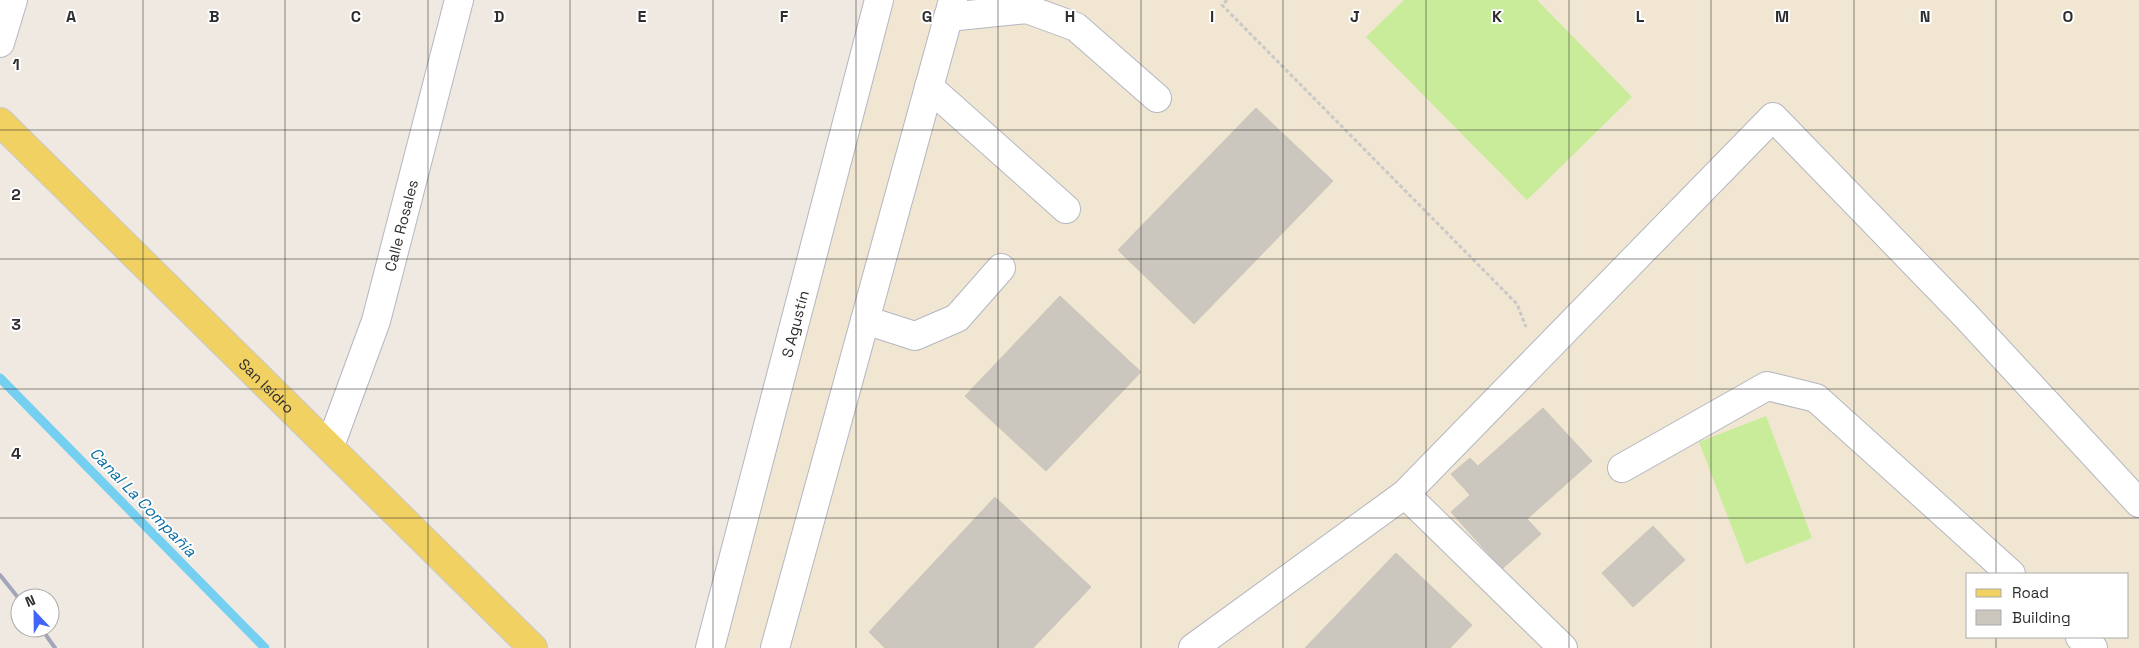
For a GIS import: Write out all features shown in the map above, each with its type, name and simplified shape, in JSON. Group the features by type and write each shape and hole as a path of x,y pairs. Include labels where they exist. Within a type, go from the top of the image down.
{"main road":[{"name":"San Isidro","path":"0,122 534,648"}],"street":[{"path":"0,43 13,0"},
{"name":"Calle Rosales","path":"330,446 376,321 459,0"},
{"name":"S Agustín","path":"710,648 879,0"},
{"path":"775,648 951,8 1027,9 1076,26 1157,98"},
{"path":"930,87 1066,210"},
{"path":"1194,648 1405,494 1773,117 1965,315 2139,504"},
{"path":"865,320 915,336 957,318 1001,268"},
{"path":"1622,468 1767,386 1816,398 2011,573"},
{"path":"1405,494 1563,648"},
{"path":"2081,638 2093,648"}],"path":[{"path":"1227,0 1222,5 1517,304 1528,331 1544,351"}],"shaded area":[{"path":"895,0 2139,0 2139,648 714,648"}],"green space":[{"path":"1404,0 1537,0 1632,97 1527,200 1366,37"},
{"path":"1766,416 1812,538 1746,564 1699,442"}],"building":[{"path":"1256,108 1333,181 1194,324 1118,250"},
{"path":"1060,296 1141,372 1046,471 965,396"},
{"path":"1543,408 1592,461 1527,519 1541,534 1502,569 1451,512 1470,495 1451,474 1470,458 1478,466"},
{"path":"995,497 1091,587 1033,648 885,648 869,632"},
{"path":"1653,526 1685,560 1633,607 1602,573"},
{"path":"1396,553 1472,625 1450,648 1305,648"}],"waterway":[{"name":"Canal La Compañia","path":"0,378 265,648"}],"railway":[{"path":"0,575 10,588"},
{"path":"48,638 55,648"}]}
